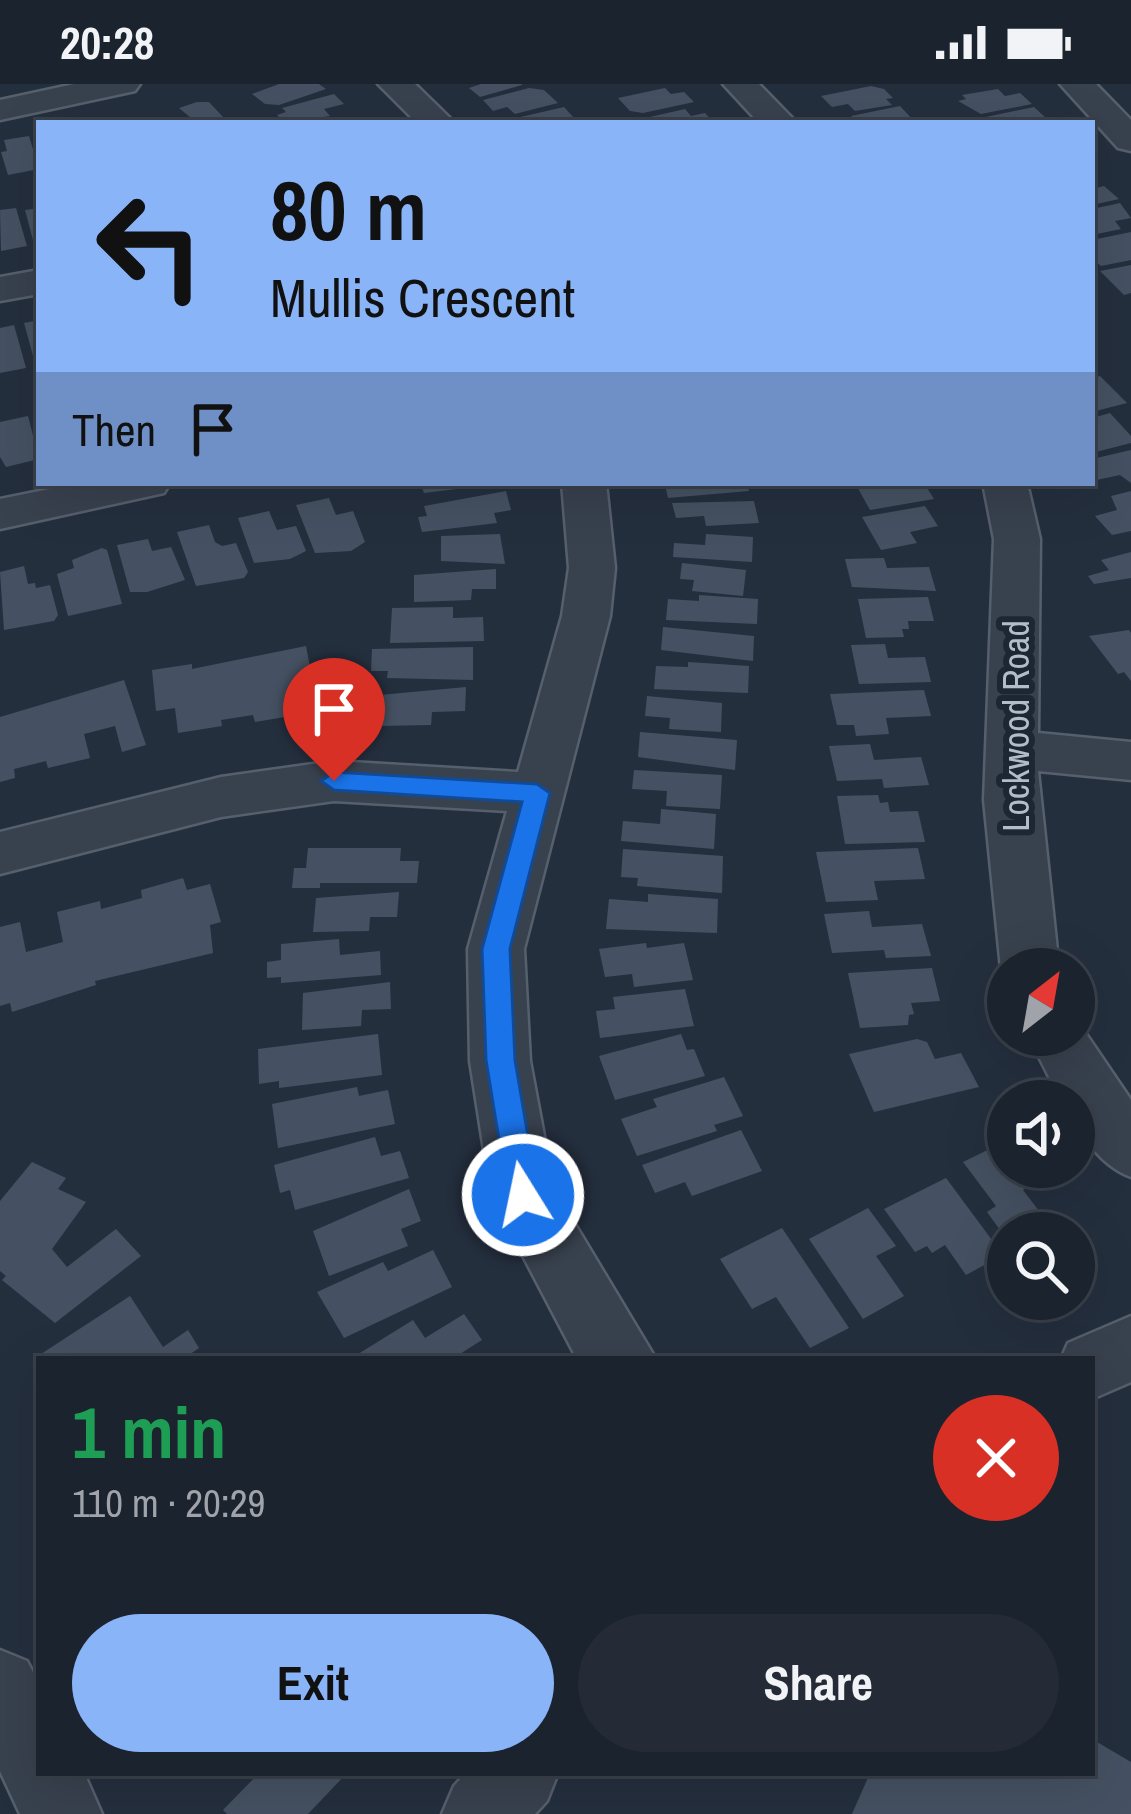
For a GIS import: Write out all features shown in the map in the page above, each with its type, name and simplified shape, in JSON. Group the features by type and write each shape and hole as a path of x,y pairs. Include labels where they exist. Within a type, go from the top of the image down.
{"street":[{"path":"0,110 123,84"},
{"path":"395,84 434,120"},
{"path":"740,84 776,120"},
{"path":"1082,85 1131,140"},
{"path":"0,289 36,283"},
{"path":"0,514 134,486"},
{"path":"584,486 592,568 586,616 496,949 500,1060 523,1195 601,1335 619,1356"},
{"name":"Lockwood Road","path":"1006,486 1017,539 1011,800 1028,948"},
{"path":"1014,750 1131,761"},
{"path":"0,853 221,797 334,781 537,793"},
{"path":"1067,1056 1131,1150"},
{"path":"1095,1365 1131,1348"},
{"path":"0,1688 36,1762"},
{"path":"43,1776 62,1814"},
{"path":"482,1814 516,1776"}],"building":[{"path":"279,84 319,84 326,89 279,105 265,104 252,94"},
{"path":"522,85 480,97 469,88"},
{"path":"871,86 884,89 893,98 886,99 892,105 855,111 848,104 832,107 821,96"},
{"path":"529,88 544,90 558,103 515,114 507,107 493,111 483,100"},
{"path":"665,88 671,94 684,92 694,102 643,113 630,111 618,98"},
{"path":"998,89 1005,96 1020,93 1032,104 981,114 958,101 966,99 962,95"},
{"path":"334,94 344,104 324,109 330,116 304,120 281,120 277,115 286,112 282,108"},
{"path":"209,102 225,119 193,120 179,108"},
{"path":"900,106 913,120 855,120 851,116"},
{"path":"564,107 576,120 518,120"},
{"path":"1034,107 1046,118 984,120"},
{"path":"685,109 691,116 705,113 711,120 642,120"},
{"path":"29,136 36,170 8,175 1,152 7,151 4,140"},
{"path":"1104,186 1119,199 1095,204 1095,188"},
{"path":"1120,203 1131,218 1115,221 1121,229 1095,234 1095,208"},
{"path":"16,208 27,246 1,251 0,210"},
{"path":"36,208 36,244 34,244 25,210"},
{"path":"1131,232 1131,260 1101,266 1095,261 1095,239"},
{"path":"1131,265 1131,293 1124,295 1100,271"},
{"path":"36,321 36,367 24,323"},
{"path":"14,325 26,368 0,373 0,328"},
{"path":"1100,376 1127,403 1095,411 1095,377"},
{"path":"1110,413 1131,436 1131,443 1095,452 1095,417"},
{"path":"28,416 36,460 6,467 0,457 0,422"},
{"path":"1131,450 1131,483 1120,475 1095,480 1095,458"},
{"path":"421,486 482,486 424,493"},
{"path":"665,486 747,486 749,491 668,498"},
{"path":"857,486 926,486 934,499 870,510"},
{"path":"506,491 511,510 494,513 497,523 422,532 418,517 427,516 424,506"},
{"path":"1131,491 1131,531 1112,535 1095,516 1117,510 1111,496"},
{"path":"329,498 336,515 353,511 365,542 351,551 315,553 296,505"},
{"path":"754,501 759,523 706,526 704,516 676,518 672,503"},
{"path":"925,506 938,526 910,532 917,543 881,550 862,517"},
{"path":"269,511 277,530 296,526 306,551 290,559 254,563 238,518"},
{"path":"209,525 215,542 222,546 236,543 248,572 244,578 196,586 177,532"},
{"path":"500,534 505,564 441,561 441,536"},
{"path":"706,534 753,537 752,562 673,557 674,543 705,545"},
{"path":"148,539 152,551 171,547 185,580 147,592 130,592 117,545"},
{"path":"107,550 122,604 68,616 57,574 74,568 72,560"},
{"path":"1131,552 1131,578 1094,584 1088,576 1109,570 1101,560"},
{"path":"884,558 887,568 929,567 936,591 852,587 845,559"},
{"path":"682,563 746,570 743,596 692,591 694,580 680,579"},
{"path":"24,566 28,584 35,583 36,588 50,585 58,615 54,621 4,630 0,572"},
{"path":"496,569 496,589 472,589 471,600 414,602 414,575"},
{"path":"699,595 758,599 757,624 666,620 668,599 699,601"},
{"path":"928,597 934,621 908,621 909,629 902,629 904,637 866,638 858,599"},
{"path":"453,607 453,618 483,617 484,641 390,643 392,608"},
{"path":"663,627 754,636 753,661 661,650"},
{"path":"1129,630 1131,681 1124,672 1118,674 1089,636"},
{"path":"885,644 888,658 925,657 931,682 859,684 851,645"},
{"path":"306,646 314,688 292,691 297,715 255,722 253,715 178,733 175,708 156,711 152,670 192,664 192,669"},
{"path":"473,647 473,680 387,678 388,671 371,671 372,649"},
{"path":"688,662 749,666 748,693 654,689 656,666 688,667"},
{"path":"124,680 146,745 122,752 115,726 84,734 90,758 48,768 46,761 14,769 15,778 0,782 0,717"},
{"path":"466,687 465,711 432,712 431,725 378,726 380,695"},
{"path":"924,690 931,716 886,718 889,734 856,736 854,725 837,725 830,694"},
{"path":"647,696 722,703 721,732 669,729 670,718 645,716"},
{"path":"640,732 737,740 735,770 638,757"},
{"path":"870,744 874,760 921,757 929,785 884,788 882,779 837,781 829,746"},
{"path":"634,770 722,775 720,809 666,806 667,791 632,789"},
{"path":"878,795 880,803 888,802 890,812 918,811 925,842 845,844 837,796"},
{"path":"661,809 716,814 714,849 621,841 623,821 660,824"},
{"path":"308,848 401,848 400,861 419,861 417,883 320,883 320,888 292,888 294,868 306,868"},
{"path":"918,848 925,879 874,881 878,900 826,902 816,852"},
{"path":"623,849 723,856 722,893 637,886 638,878 621,877"},
{"path":"183,878 187,890 210,884 221,922 210,925 213,953 95,981 96,985 12,1012 10,1003 0,1006 0,927 20,922 26,952 63,942 57,912 100,901 101,909 142,898 141,890"},
{"path":"399,892 397,917 370,917 369,931 313,932 316,898"},
{"path":"648,894 718,899 717,933 606,929 609,899 648,902"},
{"path":"869,911 872,927 922,924 931,956 886,958 884,950 832,953 824,914"},
{"path":"339,939 340,955 380,951 381,975 281,983 281,977 267,978 267,962 281,960 281,944"},
{"path":"646,943 647,948 684,943 693,980 634,987 632,974 605,977 599,949"},
{"path":"932,968 940,1001 911,1003 914,1014 909,1015 908,1025 860,1028 848,973"},
{"path":"390,982 391,1009 362,1010 361,1026 302,1030 303,993"},
{"path":"685,989 694,1026 600,1038 596,1011 615,1009 613,997"},
{"path":"378,1034 382,1075 279,1088 279,1081 259,1084 258,1049"},
{"path":"681,1034 687,1050 694,1049 705,1076 615,1100 599,1056"},
{"path":"917,1039 927,1042 935,1059 961,1053 979,1087 874,1112 849,1054"},
{"path":"724,1077 743,1116 714,1125 717,1131 637,1156 621,1119 657,1107 653,1099"},
{"path":"357,1087 359,1096 388,1090 395,1124 278,1148 272,1104"},
{"path":"741,1130 762,1171 692,1196 685,1182 655,1193 642,1165"},
{"path":"375,1137 381,1156 400,1151 409,1178 295,1210 290,1190 280,1193 274,1165"},
{"path":"987,1150 987,1188 1027,1188 1023,1190 1040,1212 987,1212 996,1206 963,1162"},
{"path":"32,1162 66,1178 58,1189 86,1202 52,1249 67,1267 116,1229 141,1256 55,1323 2,1280 6,1276 0,1271 0,1201"},
{"path":"946,1178 987,1233 987,1264 966,1275 945,1245 932,1253 927,1246 915,1252 884,1209"},
{"path":"409,1189 421,1221 401,1229 408,1246 329,1276 313,1231"},
{"path":"868,1208 896,1246 876,1256 904,1296 863,1319 809,1239"},
{"path":"782,1228 849,1328 810,1348 776,1297 752,1309 720,1259"},
{"path":"433,1250 452,1287 344,1338 317,1292 383,1262 388,1271"},
{"path":"130,1296 163,1347 188,1330 199,1348 187,1356 41,1354"},
{"path":"464,1314 482,1340 457,1356 355,1356 413,1320 425,1338"},
{"path":"1095,1741 1131,1762 1131,1814 852,1814 869,1776 1095,1776"},
{"path":"256,1776 344,1776 308,1814 227,1814 223,1810"}],"route":[{"path":"334,781 537,793 496,949 500,1060 523,1195"}]}
